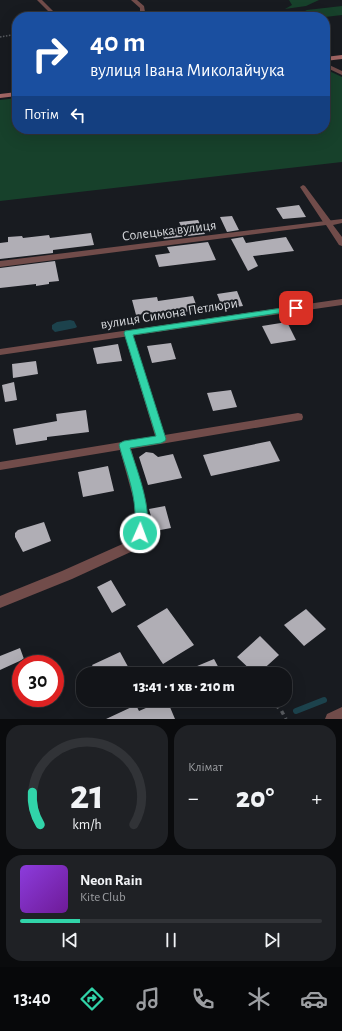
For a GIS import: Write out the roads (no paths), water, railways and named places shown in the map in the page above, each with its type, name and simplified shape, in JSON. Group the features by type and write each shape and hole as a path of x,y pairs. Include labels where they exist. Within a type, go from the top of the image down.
{"main road":[{"path":"330,58 342,57"},
{"path":"0,96 12,95"}],"street":[{"path":"134,0 141,5 144,10 143,12"},
{"name":"Солецька вулиця","path":"0,264 342,221"},
{"path":"328,223 342,243"},
{"name":"вулиця Симона Петлюри","path":"0,352 342,302"},
{"path":"0,466 298,417"},
{"path":"0,602 67,575 131,546 140,533 142,523 140,501 124,445"},
{"path":"332,719 342,714"}],"lane":[{"path":"39,0 52,12"},
{"path":"330,67 342,73"},
{"path":"303,187 328,223"},
{"path":"128,333 161,439"}],"water":[{"path":"70,320 74,321 77,327 55,332 52,329 52,325 57,322"}],"waterway":[{"path":"296,711 324,700"}]}
